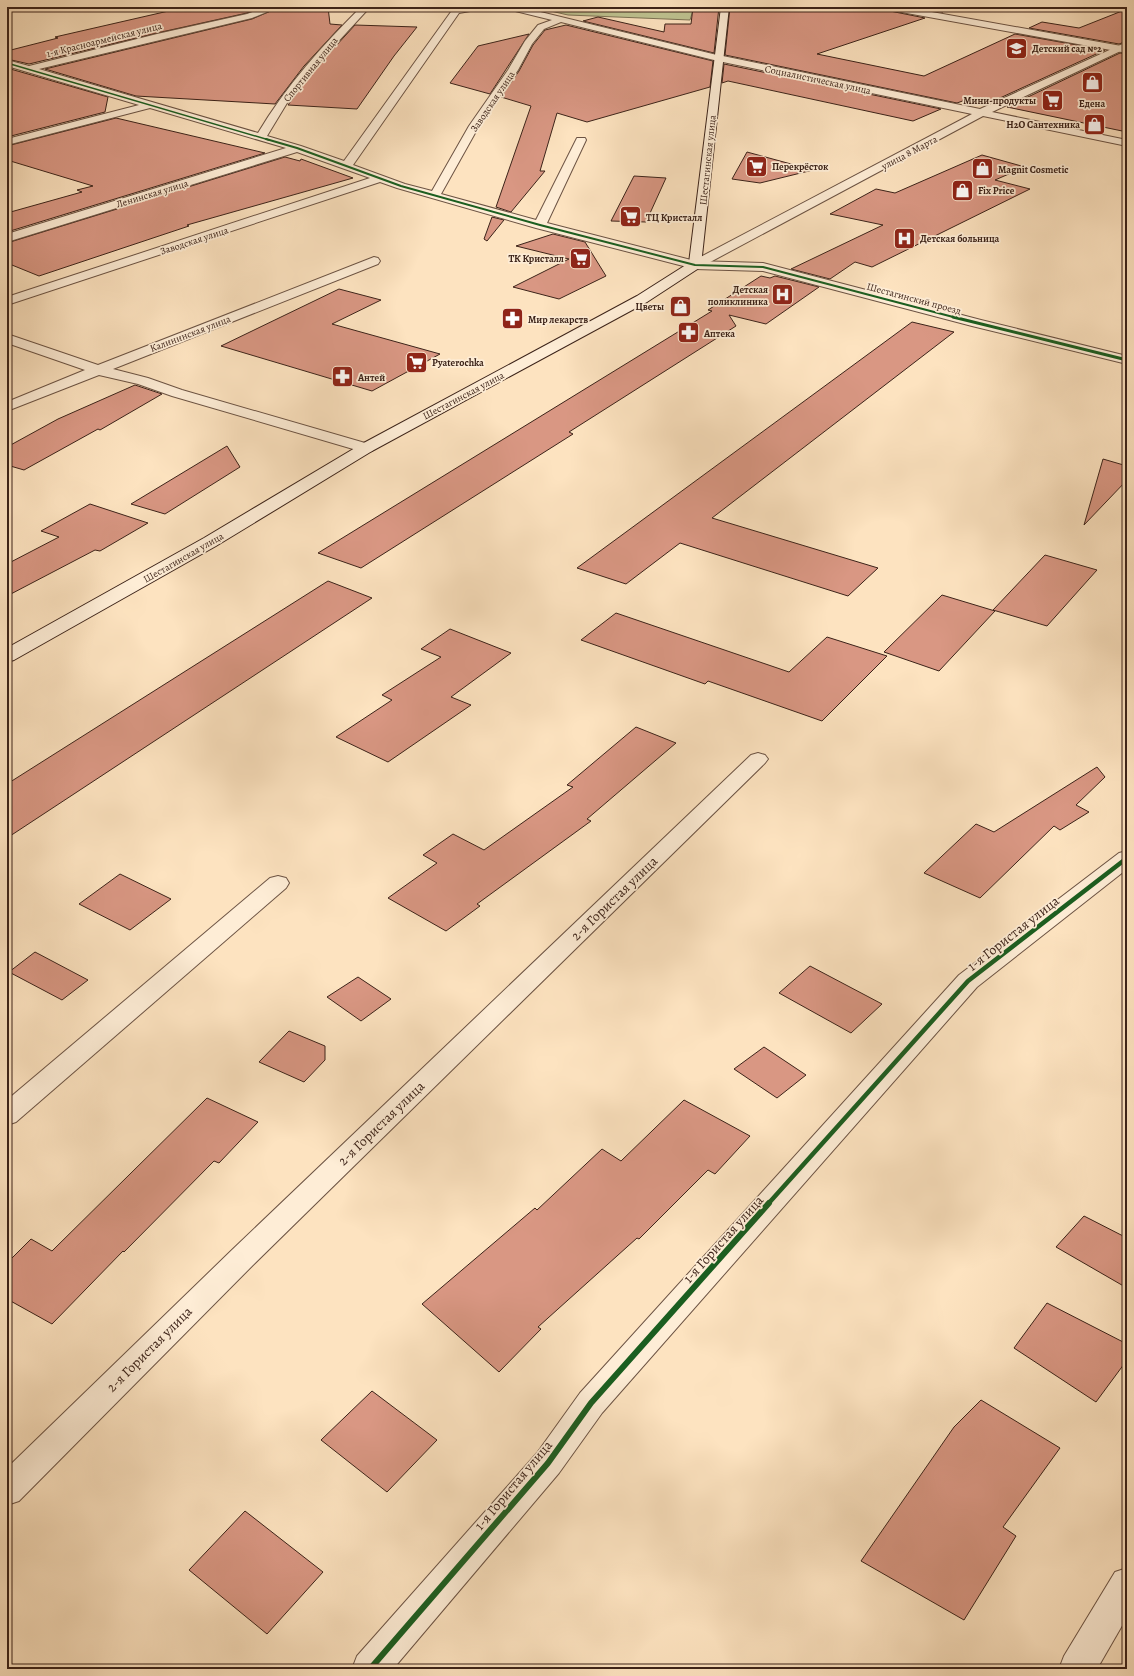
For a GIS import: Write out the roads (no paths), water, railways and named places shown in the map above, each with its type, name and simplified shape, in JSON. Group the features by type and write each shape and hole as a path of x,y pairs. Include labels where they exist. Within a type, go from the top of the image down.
{"street":[{"path":"7,8 14,7"},
{"name":"1-я Красноармейская улица","path":"7,74 249,16 275,7"},
{"name":"Спортивная улица","path":"261,138 273,114 330,43 366,7"},
{"path":"347,165 456,11 478,7"},
{"name":"Социалистическая улица","path":"510,7 718,58 1127,143"},
{"name":"Шестагинская улица","path":"7,656 210,542 366,448 642,299 695,265 725,7"},
{"path":"890,7 1124,48"},
{"name":"Заводская улица","path":"435,195 474,126 513,70 528,43 541,27 561,19"},
{"name":"улица 8 Марта","path":"695,265 981,113 1124,48"},
{"name":"Шестагинский проезд","path":"7,63 297,148 435,195 540,225 695,265 763,267 977,323 1127,360"},
{"path":"7,142 152,105"},
{"path":"540,225 581,140"},
{"name":"Ленинская улица","path":"7,238 297,148"},
{"name":"Заводская улица","path":"7,301 382,178"},
{"name":"Калининская улица","path":"7,407 374,261"},
{"path":"7,338 98,370 143,381 177,393 366,448"},
{"name":"2-я Гористая улица","path":"7,1490 243,1257 758,759"},
{"name":"1-я Гористая улица","path":"370,1669 548,1463 591,1403 968,981 1127,858"},
{"path":"7,1115 278,883"},
{"path":"1077,1669 1127,1584"}],"place":[{"name":"Детский сад №2","path":"1017,48"},
{"name":"Едена","path":"1092,83"},
{"name":"Мини-продукты","path":"1052,100"},
{"name":"H2O Сантехника","path":"1095,124"},
{"name":"Перекрёсток","path":"756,166"},
{"name":"Magnit Cosmetic","path":"983,169"},
{"name":"Fix Price","path":"963,190"},
{"name":"ТЦ Кристалл","path":"631,217"},
{"name":"Детская больница","path":"905,238"},
{"name":"ТК Кристалл","path":"580,258"},
{"name":"Детская поликлиника","path":"783,295"},
{"name":"Цветы","path":"680,306"},
{"name":"Мир лекарств","path":"513,319"},
{"name":"Аптека","path":"689,333"},
{"name":"Pyaterochka","path":"416,362"},
{"name":"Антей","path":"343,377"}]}
